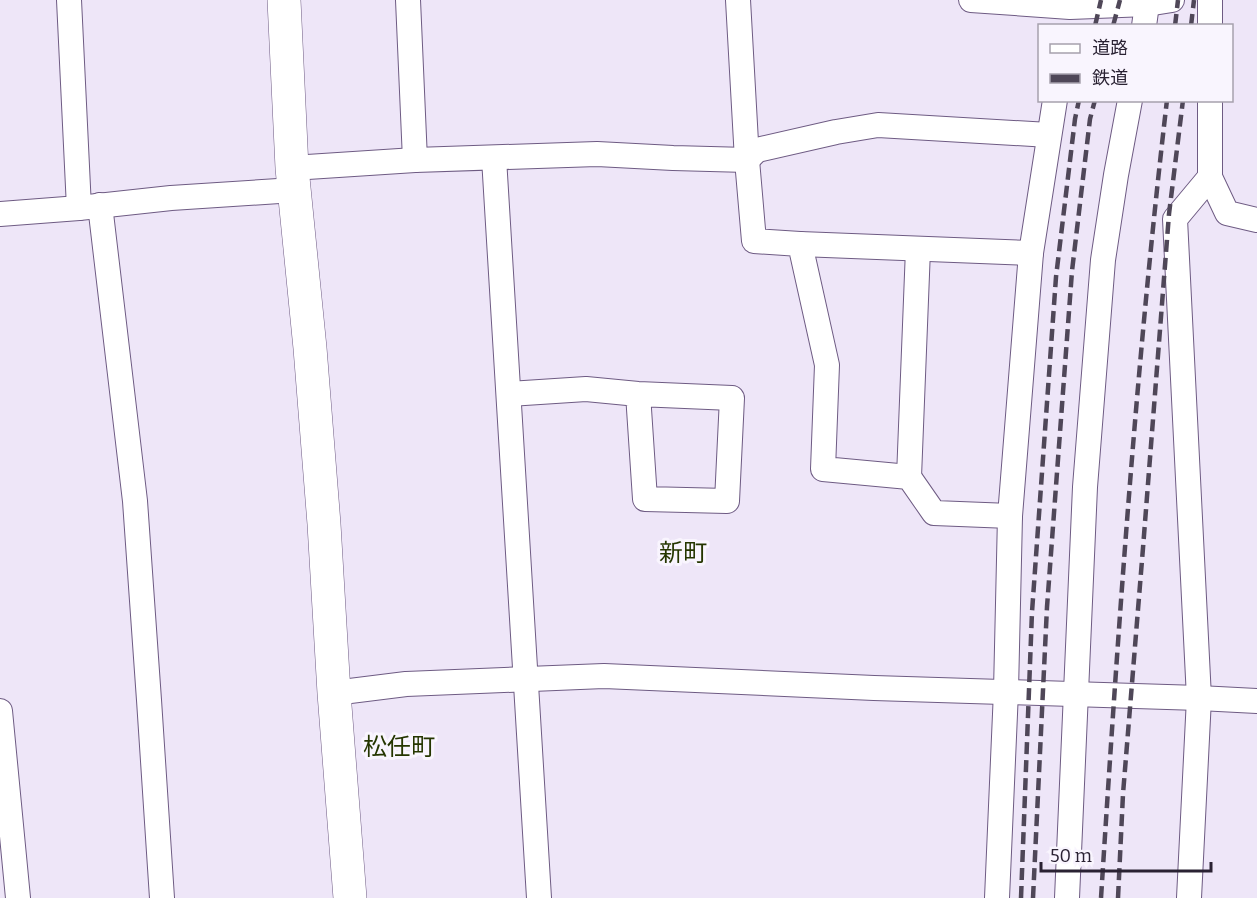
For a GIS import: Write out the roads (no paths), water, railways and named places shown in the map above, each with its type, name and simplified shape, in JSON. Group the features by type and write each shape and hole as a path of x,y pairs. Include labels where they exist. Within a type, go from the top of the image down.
{"main road":[{"path":"284,0 293,179 310,348 350,898"}],"street":[{"path":"69,0 90,206 135,501 162,898"},
{"path":"408,0 415,160"},
{"path":"738,0 754,241 1031,253"},
{"path":"971,0 1070,11 1145,15 1172,0"},
{"path":"1210,0 1210,24"},
{"path":"997,898 1006,692 1010,516 1031,253 1054,102"},
{"path":"1066,898 1085,488 1103,260 1130,102"},
{"path":"1210,102 1210,177 1227,213 1257,220"},
{"path":"0,214 171,198 415,160 597,154 747,160 757,150 878,125 1049,135"},
{"path":"494,158 539,898"},
{"path":"1190,898 1199,698 1175,219 1210,177"},
{"path":"800,244 827,365 823,470 909,477"},
{"path":"918,249 909,477 934,513 1010,516"},
{"path":"509,394 586,389 732,398 728,501 645,499 638,394"},
{"path":"334,693 406,684 604,676 1257,701"},
{"path":"0,711 18,898"}],"railway":[{"path":"1095,24 1101,0"},
{"path":"1114,24 1120,0"},
{"path":"1175,24 1178,0"},
{"path":"1191,24 1194,0"},
{"path":"1021,898 1032,612 1056,277 1079,102"},
{"path":"1033,898 1047,607 1072,271 1090,119 1094,102"},
{"path":"1101,898 1137,399 1167,102"},
{"path":"1118,898 1123,794 1169,214 1183,102"}],"district":[{"name":"新町","path":"683,553"},
{"name":"松任町","path":"399,747"}]}
